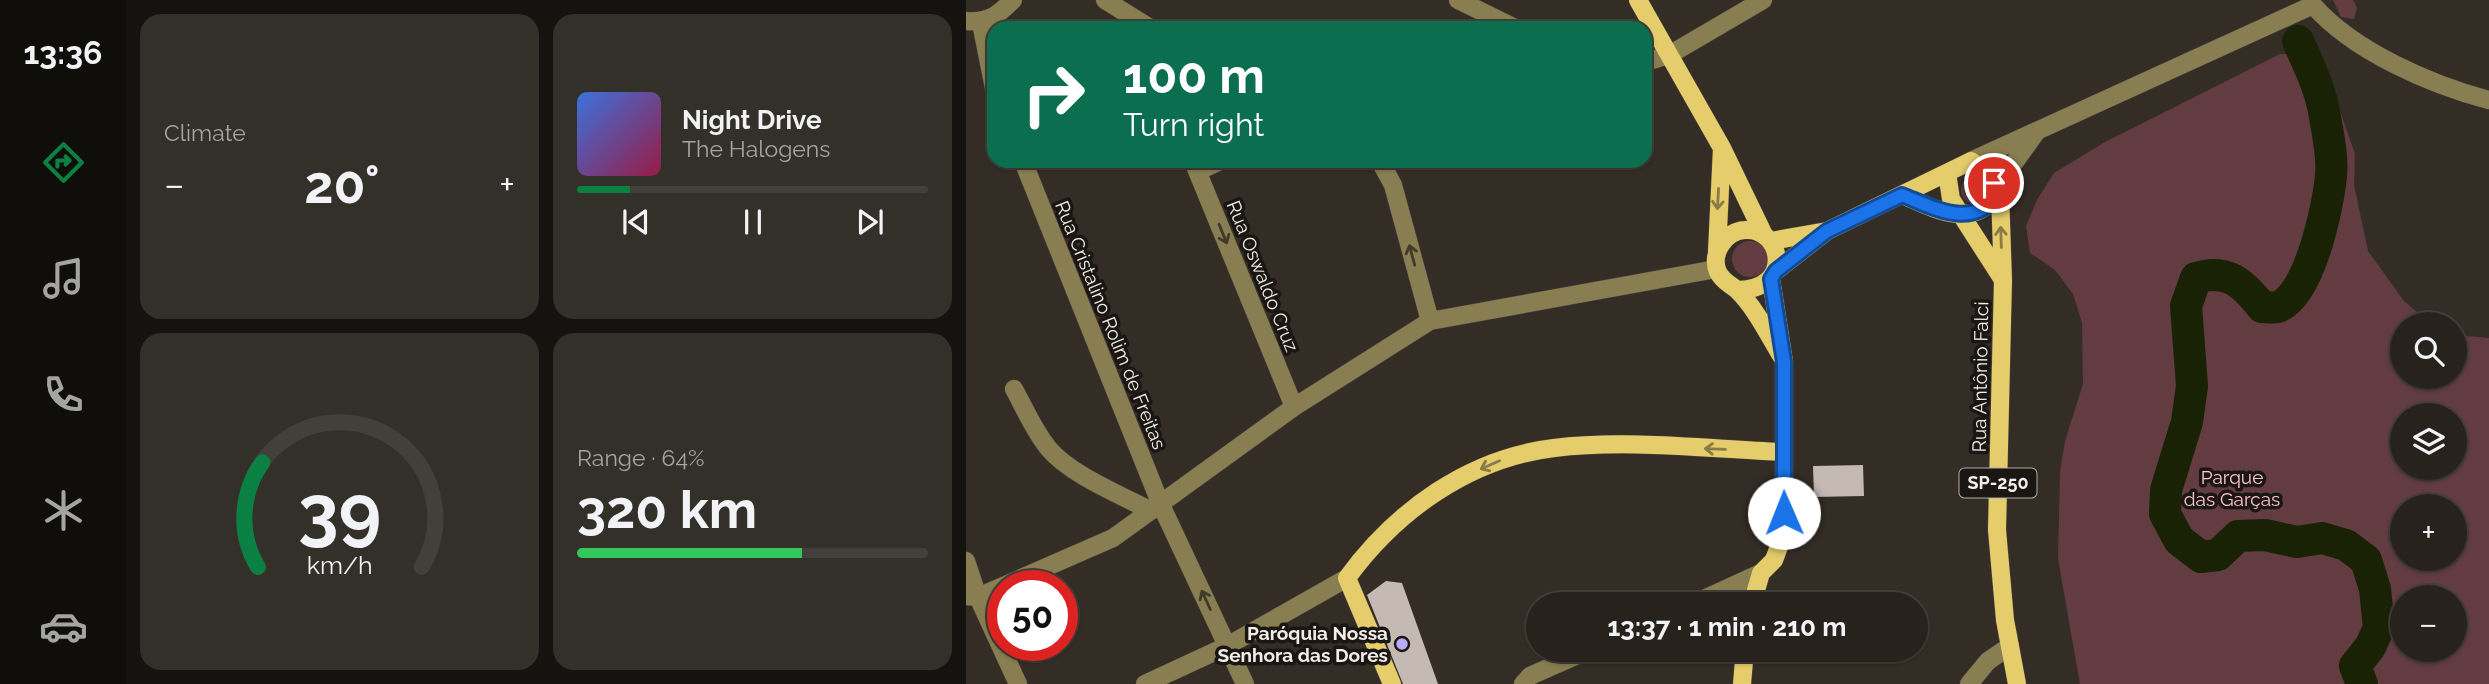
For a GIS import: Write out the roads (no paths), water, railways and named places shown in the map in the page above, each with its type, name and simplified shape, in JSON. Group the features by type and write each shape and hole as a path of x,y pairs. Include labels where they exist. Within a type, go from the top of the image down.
{"main road":[{"path":"1638,0 1650,21"},
{"path":"1652,25 1776,250 1773,275 1784,362 1784,533 1774,560 1761,573 1755,592"},
{"path":"1722,148 1716,269 1724,282 1737,290 1784,362"},
{"path":"1737,290 1755,290 1827,231 1971,161 1990,175 2000,193 1990,206 1978,213 1961,214 1945,212 1902,195"},
{"name":"Rua Antônio Falci","path":"1947,173 1951,199 2003,281"},
{"name":"Rua Antônio Falci","path":"2000,193 2003,281 1997,530 2017,684"},
{"path":"1717,251 1728,236 1746,229 1767,238 1827,231"},
{"path":"1392,684 1347,578 1367,552 1425,499 1498,461 1553,448 1608,446 1783,452"},
{"path":"1742,684 1744,662"}],"street":[{"path":"987,65 974,22 996,16 1013,0"},
{"path":"1105,0 1136,21"},
{"path":"1458,0 1501,21"},
{"path":"1652,60 1669,55 1763,0"},
{"path":"1971,161 2315,2 2329,24 2380,56 2412,72 2489,100"},
{"path":"2000,193 2016,158 2039,128"},
{"name":"Rua Cristalino Rolim de Freitas","path":"1026,168 1156,508 1245,684"},
{"name":"Rua Oswaldo Cruz","path":"1197,168 1294,407"},
{"path":"1384,168 1393,185 1430,321"},
{"path":"972,597 1113,538 1294,407 1430,321 1716,269"},
{"path":"1014,389 1037,432 1051,451 1066,464 1156,508"},
{"path":"966,561 972,597 1018,684"},
{"path":"1719,592 1761,573"},
{"path":"1145,684 1227,646 1347,578"},
{"path":"1969,684 1988,660 2010,646"},
{"path":"1522,684 1530,677 1563,662"}],"waterway":[{"path":"2298,41 2321,97 2330,146 2331,176 2321,227 2308,268 2299,286 2289,299 2278,307 2262,307 2241,285 2225,276 2207,275 2196,278 2186,306 2192,386 2187,422 2166,490 2165,514 2179,540 2201,557 2218,555 2238,536 2265,535 2297,542 2322,538 2346,545 2366,560 2375,589 2379,628 2370,647 2355,666 2362,684"}],"place":[{"name":"Paróquia Nossa Senhora das Dores","path":"1402,644"}],"park label":[{"name":"Parque das Garças","path":"2232,488"}]}
